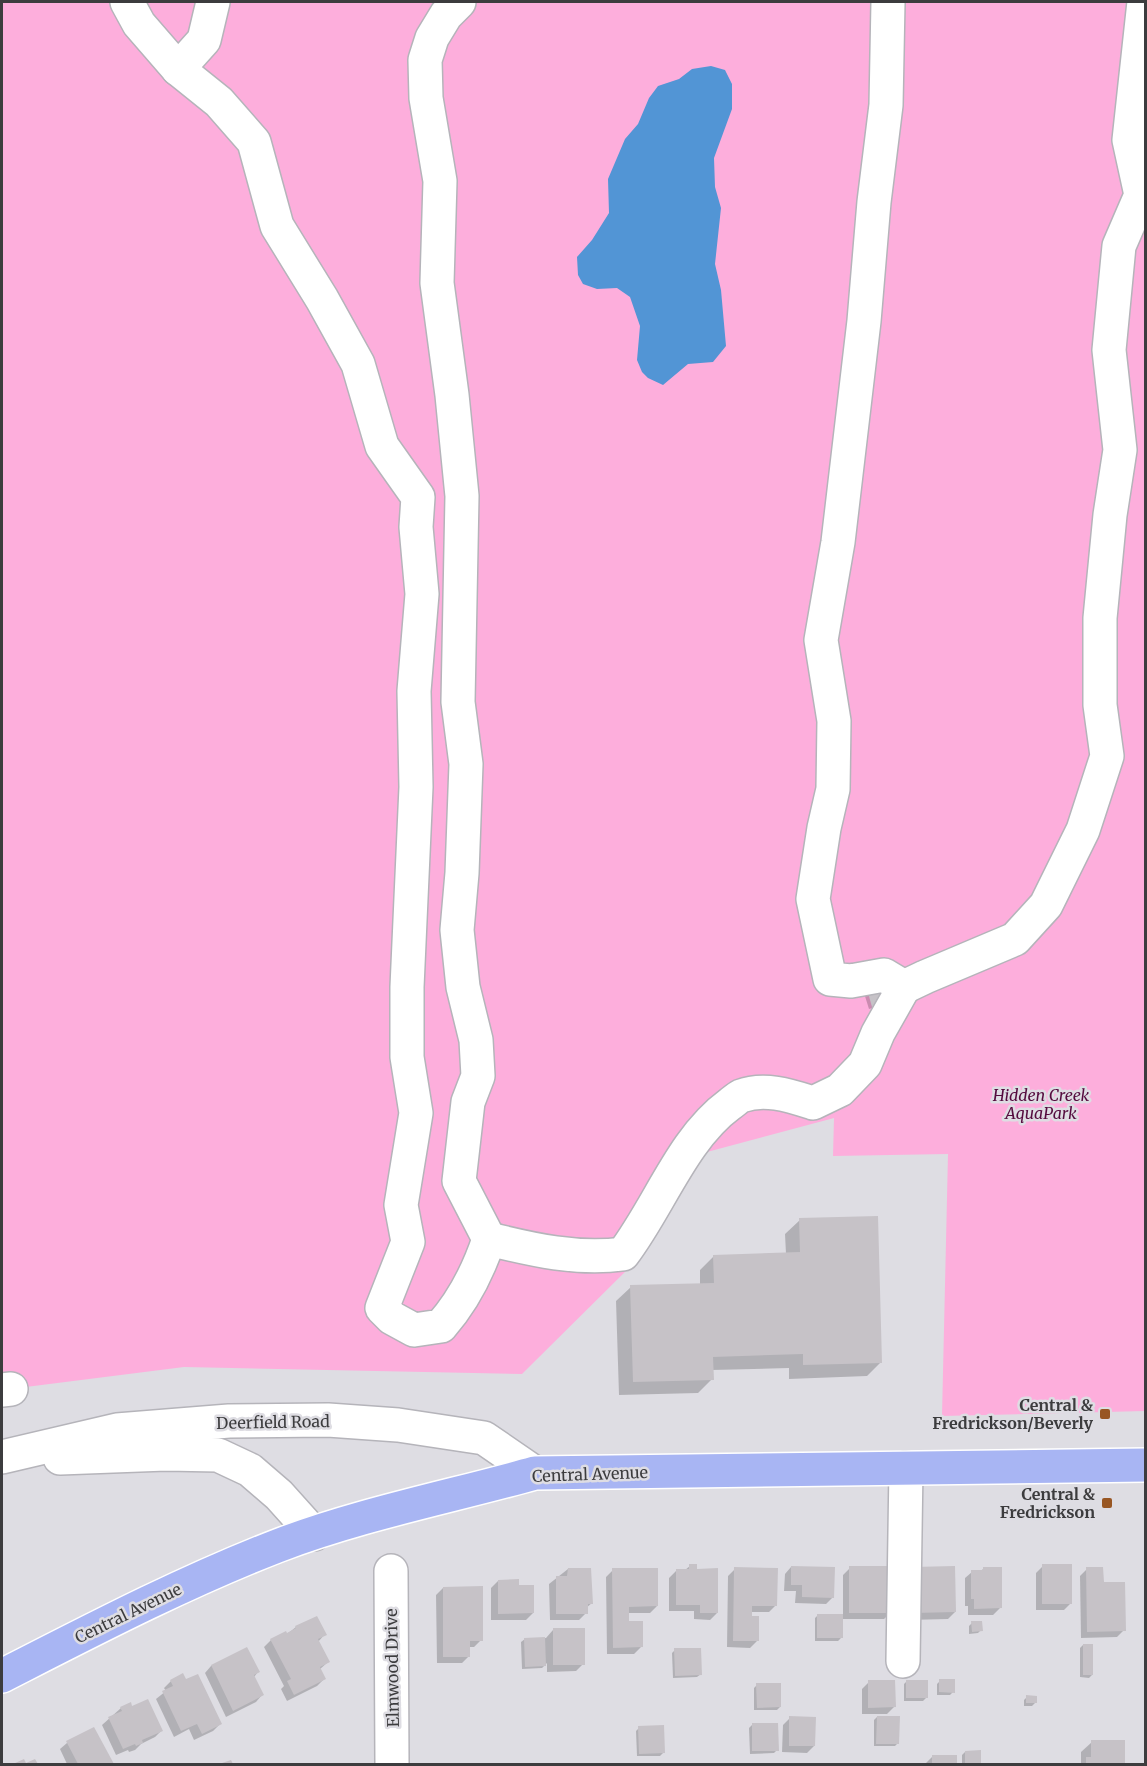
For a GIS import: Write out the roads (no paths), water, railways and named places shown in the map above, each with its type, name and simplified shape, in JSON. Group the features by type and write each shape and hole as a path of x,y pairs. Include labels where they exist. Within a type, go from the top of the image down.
{"main road":[{"name":"Central Avenue","path":"2,1676 173,1590 279,1546 369,1515 535,1473 1146,1465"}],"street":[{"path":"127,2 139,24 178,69 219,102 255,142 278,226 358,364 382,446 418,497 416,527 422,594 414,691 416,787 407,987 407,1057 416,1113 401,1205 408,1242 382,1308 392,1318 414,1330 441,1326 456,1309 468,1290 489,1239"},
{"path":"178,69 204,40 213,2"},
{"path":"459,2 446,15 432,38 425,60 426,98 440,181 437,283 452,395 462,496 458,702 466,764 462,873 457,930 463,987 476,1040 478,1076 468,1102 459,1181 489,1239 541,1252 600,1257 623,1254 638,1234 693,1140 718,1112 740,1096 782,1093 813,1103 840,1090 865,1064 878,1033 904,987 924,976 1015,939 1046,906 1083,830 1107,756 1100,705 1100,618 1110,515 1120,450 1109,350 1119,246 1141,195 1130,140 1144,2"},
{"path":"888,2 886,105 874,202 863,333 838,542 821,640 834,721 833,789 824,828 813,899 830,979 851,981 884,975 904,987"},
{"name":"Deerfield Road","path":"2,1458 117,1430 229,1421 328,1420 398,1425 484,1438 535,1473"},
{"name":"Deerfield Road","path":"2,1458 218,1455 250,1470 279,1495 314,1534"},
{"path":"903,1661 906,1468"},
{"name":"Elmwood Drive","path":"391,1571 392,1764"}],"water":[{"path":"711,66 725,70 732,84 732,109 714,158 715,187 721,208 715,264 721,290 726,346 713,362 688,364 663,385 648,378 642,372 637,360 640,326 630,297 617,288 597,289 583,284 578,275 577,257 592,240 609,213 608,179 625,139 638,124 649,98 658,86 679,79 692,69"}],"place":[{"name":"Central & Fredrickson/Beverly","path":"1105,1414"},
{"name":"Central & Fredrickson","path":"1107,1503"}],"park label":[{"name":"Hidden Creek AquaPark","path":"1041,1104"}]}
